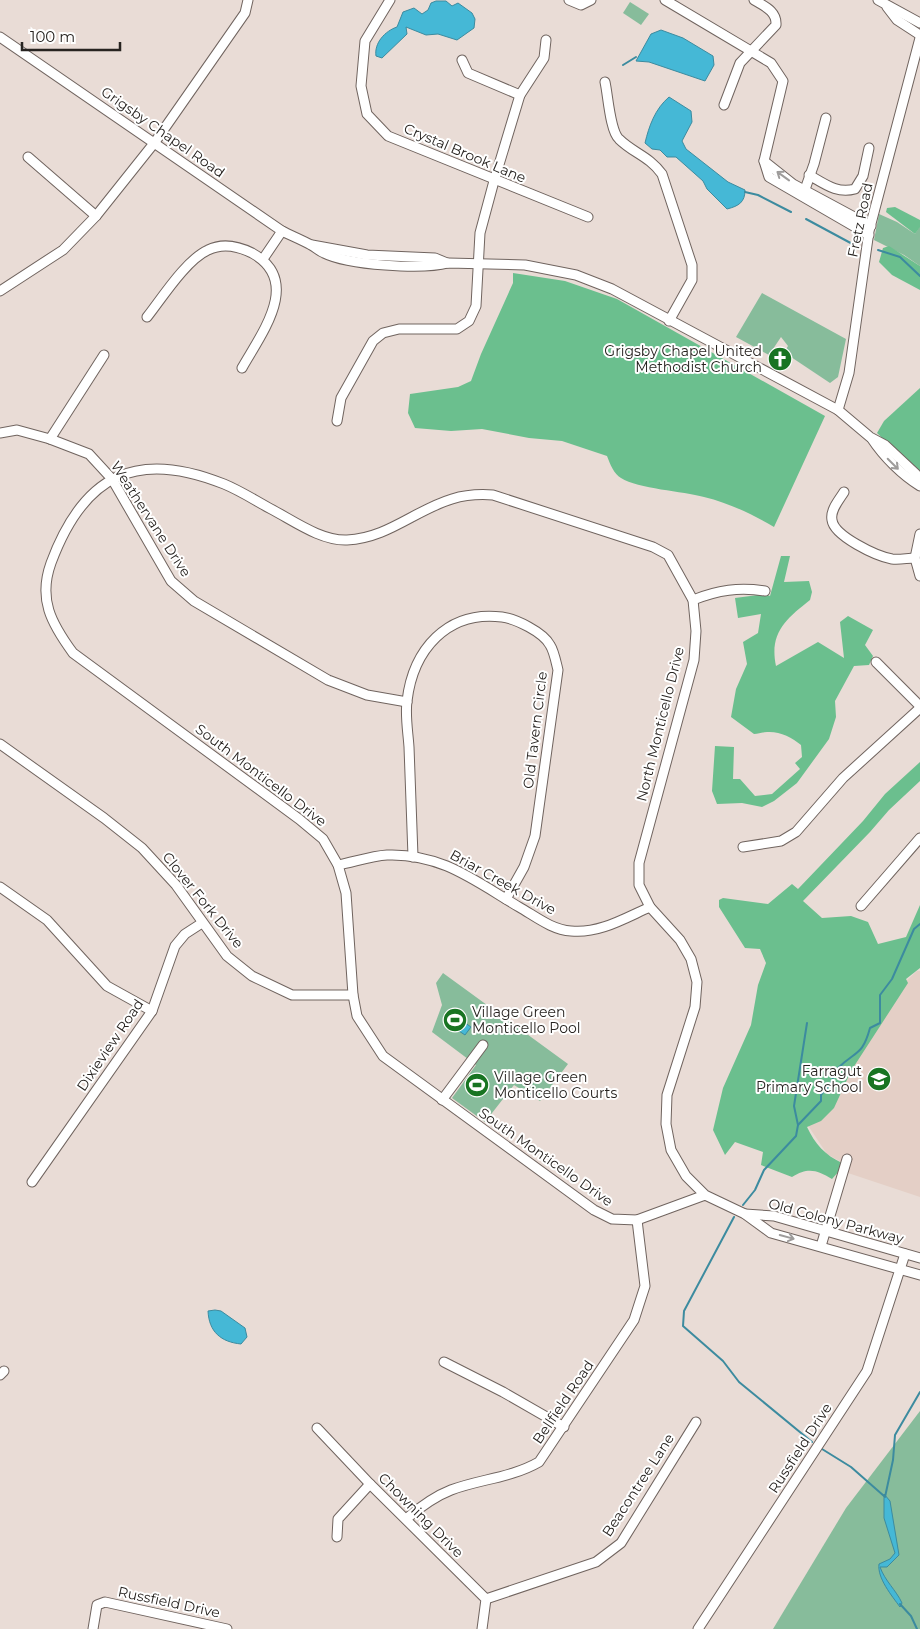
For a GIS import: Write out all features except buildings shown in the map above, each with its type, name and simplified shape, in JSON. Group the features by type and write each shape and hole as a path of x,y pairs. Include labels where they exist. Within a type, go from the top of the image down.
{"street":[{"path":"0,292 63,250 96,216 155,142 245,13 248,0"},
{"name":"Crystal Brook Lane","path":"390,0 365,41 361,86 367,114 388,136 588,217"},
{"path":"569,0 581,5 591,0"},
{"path":"665,0 771,63 783,81 764,161 769,177 870,230"},
{"path":"724,106 740,63 773,30 776,22 773,13 754,0"},
{"path":"879,0 920,23"},
{"path":"887,6 897,20 920,36"},
{"name":"Fretz Road","path":"838,410 848,373 870,230 920,36"},
{"name":"Grigsby Chapel Road","path":"0,37 282,231 312,245 324,253 365,263 436,266 448,263 525,265 576,275 612,289 838,410 870,437 885,445 916,474 920,482"},
{"path":"338,421 341,398 373,341 383,333 398,329 457,329 469,321 476,306 480,233 494,180 520,95 544,58 546,40"},
{"path":"462,60 468,73 520,95"},
{"path":"605,82 614,131 618,139 654,162 662,174 692,265 692,280 669,321"},
{"path":"803,194 826,118"},
{"path":"809,175 833,188 845,192 855,189 863,176 869,148"},
{"path":"28,157 96,216"},
{"path":"263,260 282,231"},
{"path":"147,317 193,261 208,250 228,245 246,250 263,260 277,291 275,310 242,368"},
{"path":"50,439 104,355"},
{"name":"Weathervane Drive","path":"0,433 17,430 50,439 89,454 112,479 171,581 194,601 328,680 367,695 407,702"},
{"name":"Grigsby Chapel Road","path":"870,437 878,449 910,480 920,486"},
{"name":"North Monticello Drive","path":"112,479 132,470 155,467 172,468 226,485 324,536 346,540 375,536 452,499 478,494 493,495 653,547 668,555 693,600 696,631 694,660 638,863 640,885 650,907 680,940 691,959 696,982 695,1007 667,1095 666,1124 671,1150 686,1176 705,1194"},
{"name":"South Monticello Drive","path":"112,479 92,493 69,522 51,563 45,587 48,611 61,637 73,652 300,819 322,839 338,866 346,893 353,995 357,1016 383,1056 594,1210 612,1219 637,1220 705,1194"},
{"path":"844,492 832,511 832,520 836,529 844,537 892,559 915,558"},
{"path":"920,534 915,558 920,576"},
{"path":"693,600 716,591 743,588 765,590"},
{"name":"Old Tavern Circle","path":"413,856 407,702 420,656 432,640 450,626 472,618 492,616 513,618 533,629 550,644 558,670 536,828 524,868 506,899"},
{"path":"743,847 781,841 796,832 843,778 920,707 876,662"},
{"name":"Clover Fork Drive","path":"0,744 90,807 142,848 176,885 227,956 252,976 292,996 353,995"},
{"path":"861,906 920,838"},
{"name":"Briar Creek Drive","path":"338,866 386,855 413,856 449,865 549,925 569,932 605,927 650,907"},
{"path":"0,887 47,920 107,986 152,1011"},
{"name":"Dixieview Road","path":"32,1182 152,1011 175,946 185,934 202,922"},
{"path":"442,1100 483,1045"},
{"path":"821,1246 847,1160"},
{"name":"Old Colony Parkway","path":"705,1194 745,1214 771,1233 920,1275"},
{"name":"Old Colony Parkway","path":"745,1214 774,1216 920,1258"},
{"name":"Bellfield Road","path":"406,1519 426,1501 451,1490 524,1471 539,1462 634,1320 645,1286 637,1220"},
{"name":"Russfield Drive","path":"698,1629 867,1371 905,1254"},
{"path":"444,1362 503,1392 564,1427"},
{"name":"Beacontree Lane","path":"486,1599 596,1562 620,1543 696,1422"},
{"name":"Chowning Drive","path":"317,1428 370,1484 486,1599"},
{"path":"337,1537 338,1519 370,1484"},
{"path":"482,1629 486,1599"},
{"name":"Russfield Drive","path":"93,1629 97,1605 105,1602 226,1629"}],"shaded area":[{"name":"Farragut Primary School","path":"917,971 920,971 920,1197 848,1173 850,1167 827,1154 807,1124 904,983"}],"green space":[{"path":"630,2 649,14 641,25 623,13"},
{"path":"895,207 920,220 920,227 915,234 886,212 887,208"},
{"path":"879,214 897,222 915,234 920,226 920,266 904,255 874,240"},
{"path":"889,246 920,266 920,290 892,275 879,262 883,248"},
{"path":"513,273 565,281 617,299 825,416 774,527 740,509 713,499 629,482 616,474 607,456 562,441 529,438 482,429 451,431 415,428 408,413 410,394 458,387 471,381 513,283"},
{"path":"762,293 846,339 838,377 830,383 791,357 789,360 782,356 788,346 781,337 769,355 736,337"},
{"path":"920,388 920,474 877,433 884,421"},
{"path":"781,556 790,556 784,582 809,581 812,592 810,600 787,621 777,636 774,654 776,666 818,642 844,658 840,622 848,616 873,630 865,645 873,656 869,665 854,666 835,701 836,717 829,739 797,783 774,801 762,807 742,803 717,804 712,791 715,746 734,747 733,779 740,779 755,796 772,794 800,769 795,763 802,757 801,745 789,737 776,732 754,734 731,717 736,689 747,664 743,642 758,633 761,614 738,618 735,598 765,594 770,596"},
{"path":"920,762 920,781 889,810 803,901 822,918 851,916 868,922 878,944 906,937 920,905 920,968 906,979 908,983 851,1071 834,1108 821,1121 807,1127 813,1139 821,1148 842,1163 840,1170 832,1179 822,1173 812,1171 803,1172 792,1177 761,1165 763,1152 735,1142 725,1155 713,1130 723,1088 751,1025 758,985 766,963 760,949 745,948 719,907 719,900 723,898 768,904 792,884 798,889 863,821 885,794"},
{"path":"443,973 568,1064 540,1101 514,1085 485,1122 452,1098 476,1065 432,1032 442,1005 436,983"},
{"path":"920,1411 920,1629 773,1629 846,1508"}],"water":[{"path":"446,1 452,6 458,3 472,13 475,19 474,28 457,40 438,34 426,35 406,27 407,34 382,58 376,56 381,38 388,31 397,27 403,12 414,8 422,14 428,10 431,3"},
{"path":"661,30 683,38 713,56 714,65 705,81 649,62 636,61 651,34"},
{"path":"669,97 691,111 692,122 682,141 686,149 728,182 745,190 744,198 738,205 727,209 707,189 703,181 676,157 667,157 660,150 652,149 645,143 653,118"},
{"name":"Village Green Monticello Pool","path":"457,1008 462,1012 458,1018 471,1027 465,1035 447,1023"},
{"path":"208,1311 221,1311 245,1328 247,1337 241,1344 228,1341 217,1335 211,1325"},
{"path":"884,1494 890,1501 899,1555 887,1567 880,1567 902,1603 900,1607 886,1587 879,1569 879,1564 890,1559 895,1553 884,1518"}],"waterway":[{"path":"623,65 636,57"},
{"path":"745,192 758,195 791,212"},
{"path":"806,219 858,247"},
{"path":"878,250 900,257 920,276"},
{"path":"798,1125 821,1101 821,1095 831,1083 836,1070 861,1049 870,1028 880,1023 880,995 892,979 914,929 920,924"},
{"path":"743,1205 755,1190 764,1170 796,1136 798,1125 794,1106 807,1023"},
{"path":"734,1217 684,1311 683,1326 723,1361 739,1382 812,1442"},
{"path":"885,1497 893,1460 895,1435 920,1392"},
{"path":"822,1449 851,1467 884,1496"},
{"path":"900,1604 911,1616 917,1629"}],"place":[{"name":"Grigsby Chapel United Methodist Church","path":"780,359"},
{"name":"Village Green Monticello Pool","path":"455,1020"},
{"name":"Farragut Primary School","path":"879,1079"},
{"name":"Village Green Monticello Courts","path":"477,1085"}]}
